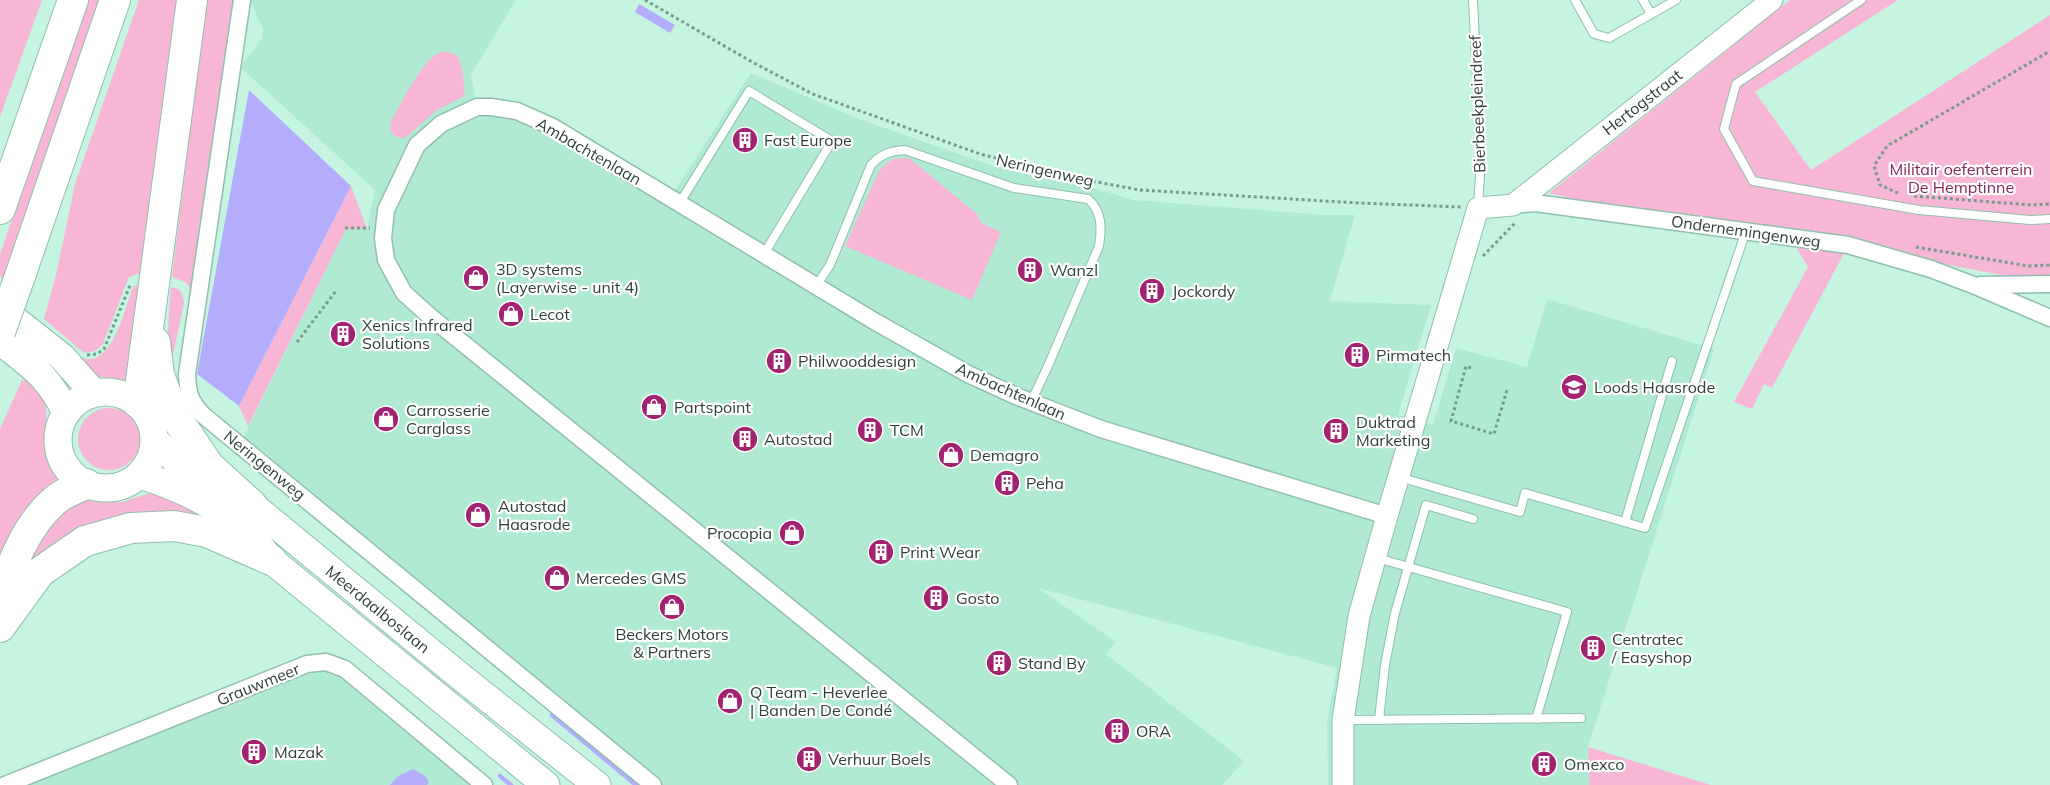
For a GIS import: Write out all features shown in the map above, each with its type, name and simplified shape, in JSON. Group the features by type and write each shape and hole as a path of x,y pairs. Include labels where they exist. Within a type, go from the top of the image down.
{"highway":[{"path":"0,209 73,0"},
{"path":"0,332 116,0"},
{"path":"155,440 148,465 140,475 127,484 111,488 96,487 78,480 61,458 58,443 60,427 66,413 74,404 94,393 110,391 125,395 138,403 192,0"},
{"path":"0,308 62,357 94,393"},
{"path":"152,312 159,375 173,413 209,466 252,505"},
{"path":"0,341 46,378 57,393 66,413"},
{"name":"Meerdaalboslaan","path":"138,403 147,413 153,426 155,440 173,458 252,505 319,580 546,785"},
{"name":"Meerdaalboslaan","path":"140,475 173,485 225,515 247,532 271,560 319,580 597,785"},
{"path":"0,597 13,561 37,520 54,501 86,484"},
{"path":"0,627 40,572 85,541 131,528 174,526 207,532 271,560"}],"street":[{"name":"Neringenweg","path":"242,0 187,374 188,393 192,404 653,785"},
{"name":"Hertogstraat","path":"1513,205 1772,0"},
{"name":"Ambachtenlaan","path":"1009,785 433,319 404,293 386,260 384,228 386,210 417,145 441,124 477,107 491,106 518,111 553,127 816,286 968,374 1030,402 1101,429 1387,516"},
{"name":"Ondernemingenweg","path":"1513,205 1535,204 1848,245 1931,269 2050,318"},
{"path":"1343,785 1343,720 1359,616 1387,516 1478,208 1513,205"},
{"name":"Ondernemingenweg","path":"1973,285 2050,284"},
{"name":"Grauwmeer","path":"5,785 307,664 326,662 345,669 484,785"}],"lane":[{"name":"Bierbeekpleindreef","path":"1473,0 1481,159 1478,208"},
{"path":"1575,0 1594,34 1609,38 1676,0"},
{"path":"1643,0 1651,14"},
{"path":"1861,0 1736,84 1724,129 1753,181 1918,210 2030,220 2050,219"},
{"path":"680,204 749,91 832,141 764,254"},
{"path":"816,286 830,265 871,165 890,151 905,150 1014,188 1088,199 1094,204 1099,214 1102,230 1099,246 1048,366 1030,402"},
{"path":"1399,477 1520,512 1525,493 1646,528 1746,231"},
{"path":"1625,522 1672,362"},
{"path":"1379,720 1385,664 1395,613 1426,505 1473,519"},
{"path":"1375,558 1567,612 1536,719"},
{"path":"1343,720 1581,718"}],"path":[{"name":"Neringenweg","path":"645,0 752,62 813,94 980,154 1076,178 1140,190 1478,208"},
{"path":"1901,195 1880,184 1874,166 1887,146 2050,51"},
{"path":"1913,196 2031,205 2050,204"},
{"path":"345,228 384,228"},
{"path":"2028,266 2050,265"},
{"path":"81,355 97,354 104,349 128,286 138,279"},
{"path":"297,342 336,291"},
{"path":"1471,368 1466,366 1450,421 1494,434 1507,390"}],"shaded area":[{"path":"250,0 516,0 471,75 477,107 517,111 670,198 751,73 859,119 999,168 1101,190 1133,200 1326,215 1355,215 1330,301 1431,305 1398,415 1433,425 1456,348 1527,367 1547,299 1714,349 1588,747 1589,785 1328,785 1327,721 1337,668 1038,588 1116,642 1106,654 1244,761 1222,785 653,785 240,444 346,229 367,229 375,190 240,67 262,38 263,29"},
{"path":"639,4 675,25 670,33 635,12"},
{"path":"249,90 351,186 239,406 197,374"},
{"path":"326,662 484,785 5,785"},
{"path":"413,769 425,776 429,782 427,785 390,785 398,776"}],"green space":[{"path":"0,0 42,0 0,117"},
{"path":"88,0 100,0 4,279 0,276 0,254"},
{"path":"139,0 187,0 149,273 129,277 103,344 95,351 84,353 44,319 57,271 75,184"},
{"path":"206,0 236,0 194,292 185,282 172,277"},
{"name":"Militair oefenterrein De Hemptinne","path":"1790,0 1898,0 1755,92 1811,170 2050,15 2050,279 2023,279 1848,246 1772,388 1764,384 1752,409 1734,402 1808,267 1790,237 1601,206 1549,193"},
{"path":"442,52 454,54 459,59 463,75 464,96 437,110 405,138 394,135 390,127 392,119 407,92 428,62"},
{"path":"909,158 977,214 983,224 1001,232 972,300 845,246 880,169 893,159"},
{"path":"351,186 367,229 346,229 248,426 239,406"},
{"path":"139,283 136,384 95,376 41,327 79,356 90,359 100,356 115,336 133,287"},
{"path":"171,287 181,292 184,303 170,369 167,340"},
{"path":"22,380 37,391 45,404 45,442 48,460 62,484 0,581 0,429"},
{"path":"109,408 131,417 140,439 131,461 109,470 87,461 78,439 87,417"},
{"path":"150,493 188,503 207,517 30,563 27,549 47,518 83,500 122,502"},
{"path":"1588,747 1711,785 1589,785"}],"waterway":[{"path":"552,715 636,785"},
{"path":"500,776 511,785"}],"place":[{"name":"Fast Europe","path":"745,140"},
{"name":"Wanzl","path":"1030,270"},
{"name":"3D systems (Layerwise - unit 4)","path":"476,278"},
{"name":"Jockordy","path":"1152,291"},
{"name":"Lecot","path":"511,314"},
{"name":"Xenics Infrared Solutions","path":"343,334"},
{"name":"Pirmatech","path":"1357,355"},
{"name":"Philwooddesign","path":"779,361"},
{"name":"Loods Haasrode","path":"1574,387"},
{"name":"Partspoint","path":"654,407"},
{"name":"Carrosserie Carglass","path":"386,419"},
{"name":"TCM","path":"870,430"},
{"name":"Duktrad Marketing","path":"1336,431"},
{"name":"Autostad","path":"745,439"},
{"name":"Demagro","path":"951,455"},
{"name":"Peha","path":"1007,483"},
{"name":"Autostad Haasrode","path":"478,515"},
{"name":"Procopia","path":"792,533"},
{"name":"Print Wear","path":"881,552"},
{"name":"Mercedes GMS","path":"557,578"},
{"name":"Gosto","path":"936,598"},
{"name":"Beckers Motors & Partners","path":"672,607"},
{"name":"Centratec / Easyshop","path":"1593,648"},
{"name":"Stand By","path":"999,663"},
{"name":"Q Team - Heverlee | Banden De Condé","path":"730,701"},
{"name":"ORA","path":"1117,731"},
{"name":"Mazak","path":"254,752"},
{"name":"Verhuur Boels","path":"809,759"},
{"name":"Omexco","path":"1544,764"}]}
